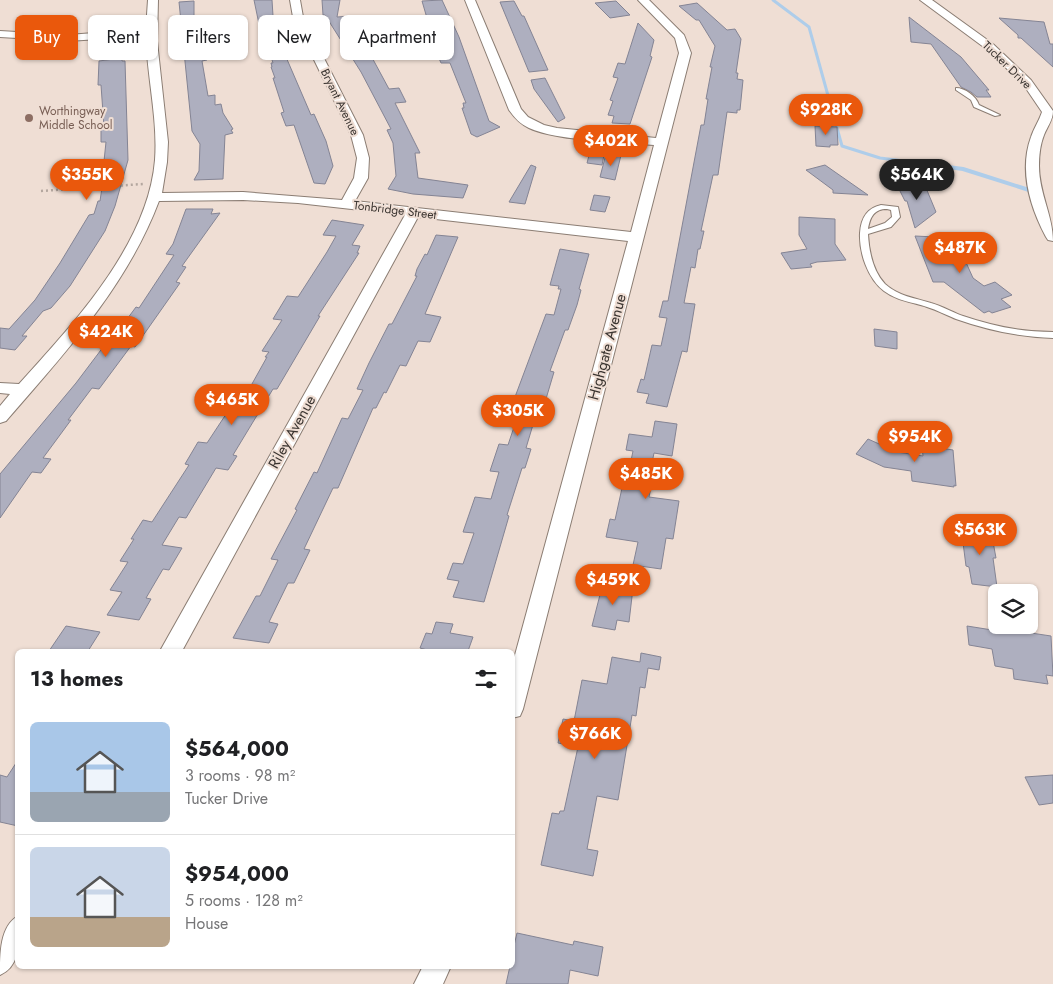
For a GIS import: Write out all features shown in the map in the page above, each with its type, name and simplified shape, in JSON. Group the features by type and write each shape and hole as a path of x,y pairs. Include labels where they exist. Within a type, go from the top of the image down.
{"street":[{"path":"152,0 152,15"},
{"name":"Bryant Avenue","path":"295,0 298,17 356,136 364,158 361,178 347,204"},
{"path":"470,0 514,110 520,117 542,129 558,132 660,142"},
{"name":"Highgate Avenue","path":"515,697 685,53 680,37 643,0"},
{"name":"Tucker Drive","path":"925,0 990,46 1027,82 1051,112 1036,138 1031,166 1036,197 1053,237"},
{"path":"0,34 68,38 88,37"},
{"path":"0,417 117,273 141,230 155,197 161,162 154,60"},
{"name":"Tonbridge Street","path":"155,197 243,196 347,204 635,237"},
{"name":"Riley Avenue","path":"172,649 413,213"},
{"path":"0,388 23,390"},
{"path":"0,961 15,934"},
{"path":"428,984 436,969"}],"lane":[{"path":"958,89 974,99 976,106 997,115"},
{"path":"864,234 888,225 896,217 894,209 883,205 876,207 866,218 864,234 866,260 881,285 903,299 924,303 959,318 1038,335 1053,335"}],"path":[{"path":"41,191 149,184"}],"building":[{"path":"254,0 272,0 273,15 258,15 258,19"},
{"path":"322,0 340,0 337,17 340,17 340,39 330,23 330,15 323,15"},
{"path":"442,0 449,15 426,15 422,1"},
{"path":"194,1 194,15 180,15 179,2"},
{"path":"514,1 522,16 524,16 548,70 529,72 500,2"},
{"path":"616,1 630,15 610,18 595,3"},
{"path":"697,3 727,30 735,29 741,39 736,73 738,73 737,79 743,80 740,110 737,110 737,113 727,112 718,175 713,175 701,231 704,231 700,249 698,249 695,268 691,267 684,303 695,304 687,352 682,351 667,407 646,403 649,394 637,392 641,379 644,380 652,345 661,346 667,318 659,317 663,301 668,301 701,125 704,125 708,99 706,99 712,67 710,67 715,46 699,20 696,20 679,6"},
{"path":"909,17 961,57 989,90 986,90 991,97 977,97 961,87 931,44 911,42"},
{"path":"999,18 1044,22 1050,44 1053,44 1053,67 1021,38 1018,38 1018,35"},
{"path":"638,23 654,40 650,56 652,57 630,124 612,123 614,116 608,115 613,101 610,100 618,78 613,77 618,63 625,64"},
{"path":"454,26 489,121 500,127 477,137 471,134 462,108 464,108 463,103 466,103 450,63 441,63 440,60 454,60"},
{"path":"185,60 207,60 202,61 208,96 215,95 215,105 221,104 223,113 233,129 231,130 233,133 225,135 223,179 194,180 199,171 200,144 192,131"},
{"path":"272,60 287,60 311,115 314,114 326,141 333,166 325,184 314,183 294,125 286,126 281,113 284,112 273,78 275,78 271,63 273,63"},
{"path":"353,60 373,60 389,89 399,88 406,102 395,103 420,153 415,153 418,178 468,185 463,198 413,194 388,189 396,176 393,143 387,130 391,129"},
{"path":"99,61 125,61 128,160 115,206 105,231 70,286 51,308 43,311 22,336 27,336 15,350 0,348 0,328 9,329 35,300 89,215 94,214 98,201 100,201 106,161 104,161 106,142 101,142 101,128 104,127 101,85 98,85"},
{"path":"545,78 565,118 558,122 534,89 531,80"},
{"path":"815,126 837,127 838,145 830,145 830,147 816,146"},
{"path":"591,148 605,150 602,165 587,163"},
{"path":"606,154 621,155 615,180 600,177"},
{"path":"531,165 536,167 525,204 509,202"},
{"path":"825,165 868,195 833,193 833,190 806,170"},
{"path":"917,179 926,188 936,212 915,228 907,201 905,201 896,183"},
{"path":"594,195 610,197 605,212 590,210"},
{"path":"186,209 213,209 211,214 220,213 182,266 186,267 176,282 180,283 135,347 131,346 99,389 92,388 43,458 51,459 41,473 32,472 0,518 0,474 76,383 113,334 116,334 136,307 139,308 174,255 166,254 173,244"},
{"path":"799,217 835,219 835,244 846,260 817,262 810,264 812,267 791,269 781,253 807,249 799,235"},
{"path":"332,220 364,225 352,245 360,246 357,253 359,253 318,316 320,316 277,389 273,389 233,455 237,456 228,470 216,468 186,518 179,517 162,545 182,548 169,570 163,569 146,598 151,599 139,620 107,615 122,592 110,590 128,562 120,561 134,539 131,539 143,520 152,522 189,465 185,464 198,442 207,443 236,399 243,400 269,352 262,351 282,320 273,319 287,296 298,297 336,236 323,235"},
{"path":"436,235 458,237 425,314 441,317 430,342 418,341 406,366 400,365 386,393 384,392 376,408 373,408 338,488 333,488 304,549 310,550 294,583 288,583 269,622 278,624 269,643 233,638 256,596 260,596 278,560 271,559 297,510 295,509 314,472 317,473 342,418 348,419 363,390 357,389 389,324 392,324 417,276 415,276 417,269 425,254 427,255"},
{"path":"915,236 955,238 973,278 984,286 995,282 1012,295 1001,299 1011,307 992,313 989,311 984,313 944,282 933,282"},
{"path":"560,249 589,254 579,289 581,290 577,305 568,330 565,330 550,371 554,372 540,419 535,418 526,448 531,449 525,468 522,468 507,515 509,516 484,602 453,597 459,581 447,579 453,563 463,564 474,533 463,532 475,497 491,499 499,472 490,471 499,444 508,445 521,406 512,405 546,314 554,315 561,289 558,289 559,286 550,285"},
{"path":"874,329 897,332 897,349 875,346"},
{"path":"655,421 677,424 672,456 654,453 648,483 652,483 649,497 679,501 673,539 666,538 661,569 633,565 638,542 606,537 610,519 615,520 624,479 627,480 633,451 626,450 629,434 652,437"},
{"path":"868,439 897,452 923,456 922,445 953,450 956,486 912,481 911,471 884,467 856,454"},
{"path":"961,527 991,531 996,558 993,558 997,584 988,584 988,586 972,584 969,567 966,566"},
{"path":"603,583 633,588 629,622 617,620 615,630 592,626"},
{"path":"436,622 453,624 450,633 473,637 469,649 420,648 426,633 432,634"},
{"path":"66,626 100,632 89,649 50,649"},
{"path":"967,626 988,629 988,634 1038,634 1051,636 1053,676 1046,675 1048,684 1014,679 1013,669 995,666 992,649 969,645"},
{"path":"641,653 661,657 659,670 648,668 645,688 640,687 636,716 632,715 618,800 597,796 587,849 598,851 593,876 541,865 552,813 559,814 560,811 564,811 578,747 558,743 563,719 574,721 582,680 607,684 612,657 640,662"},
{"path":"15,765 15,825 0,822 0,775 7,777"},
{"path":"1053,775 1053,803 1039,805 1025,777"},
{"path":"517,933 573,945 574,941 603,947 598,976 570,970 568,984 506,984 509,969 515,969 515,941"}],"waterway":[{"path":"773,0 809,27 842,146 880,158 920,163"},
{"path":"911,162 963,169 1029,190"}],"place":[{"name":"Worthingway Middle School","path":"29,118"}]}
